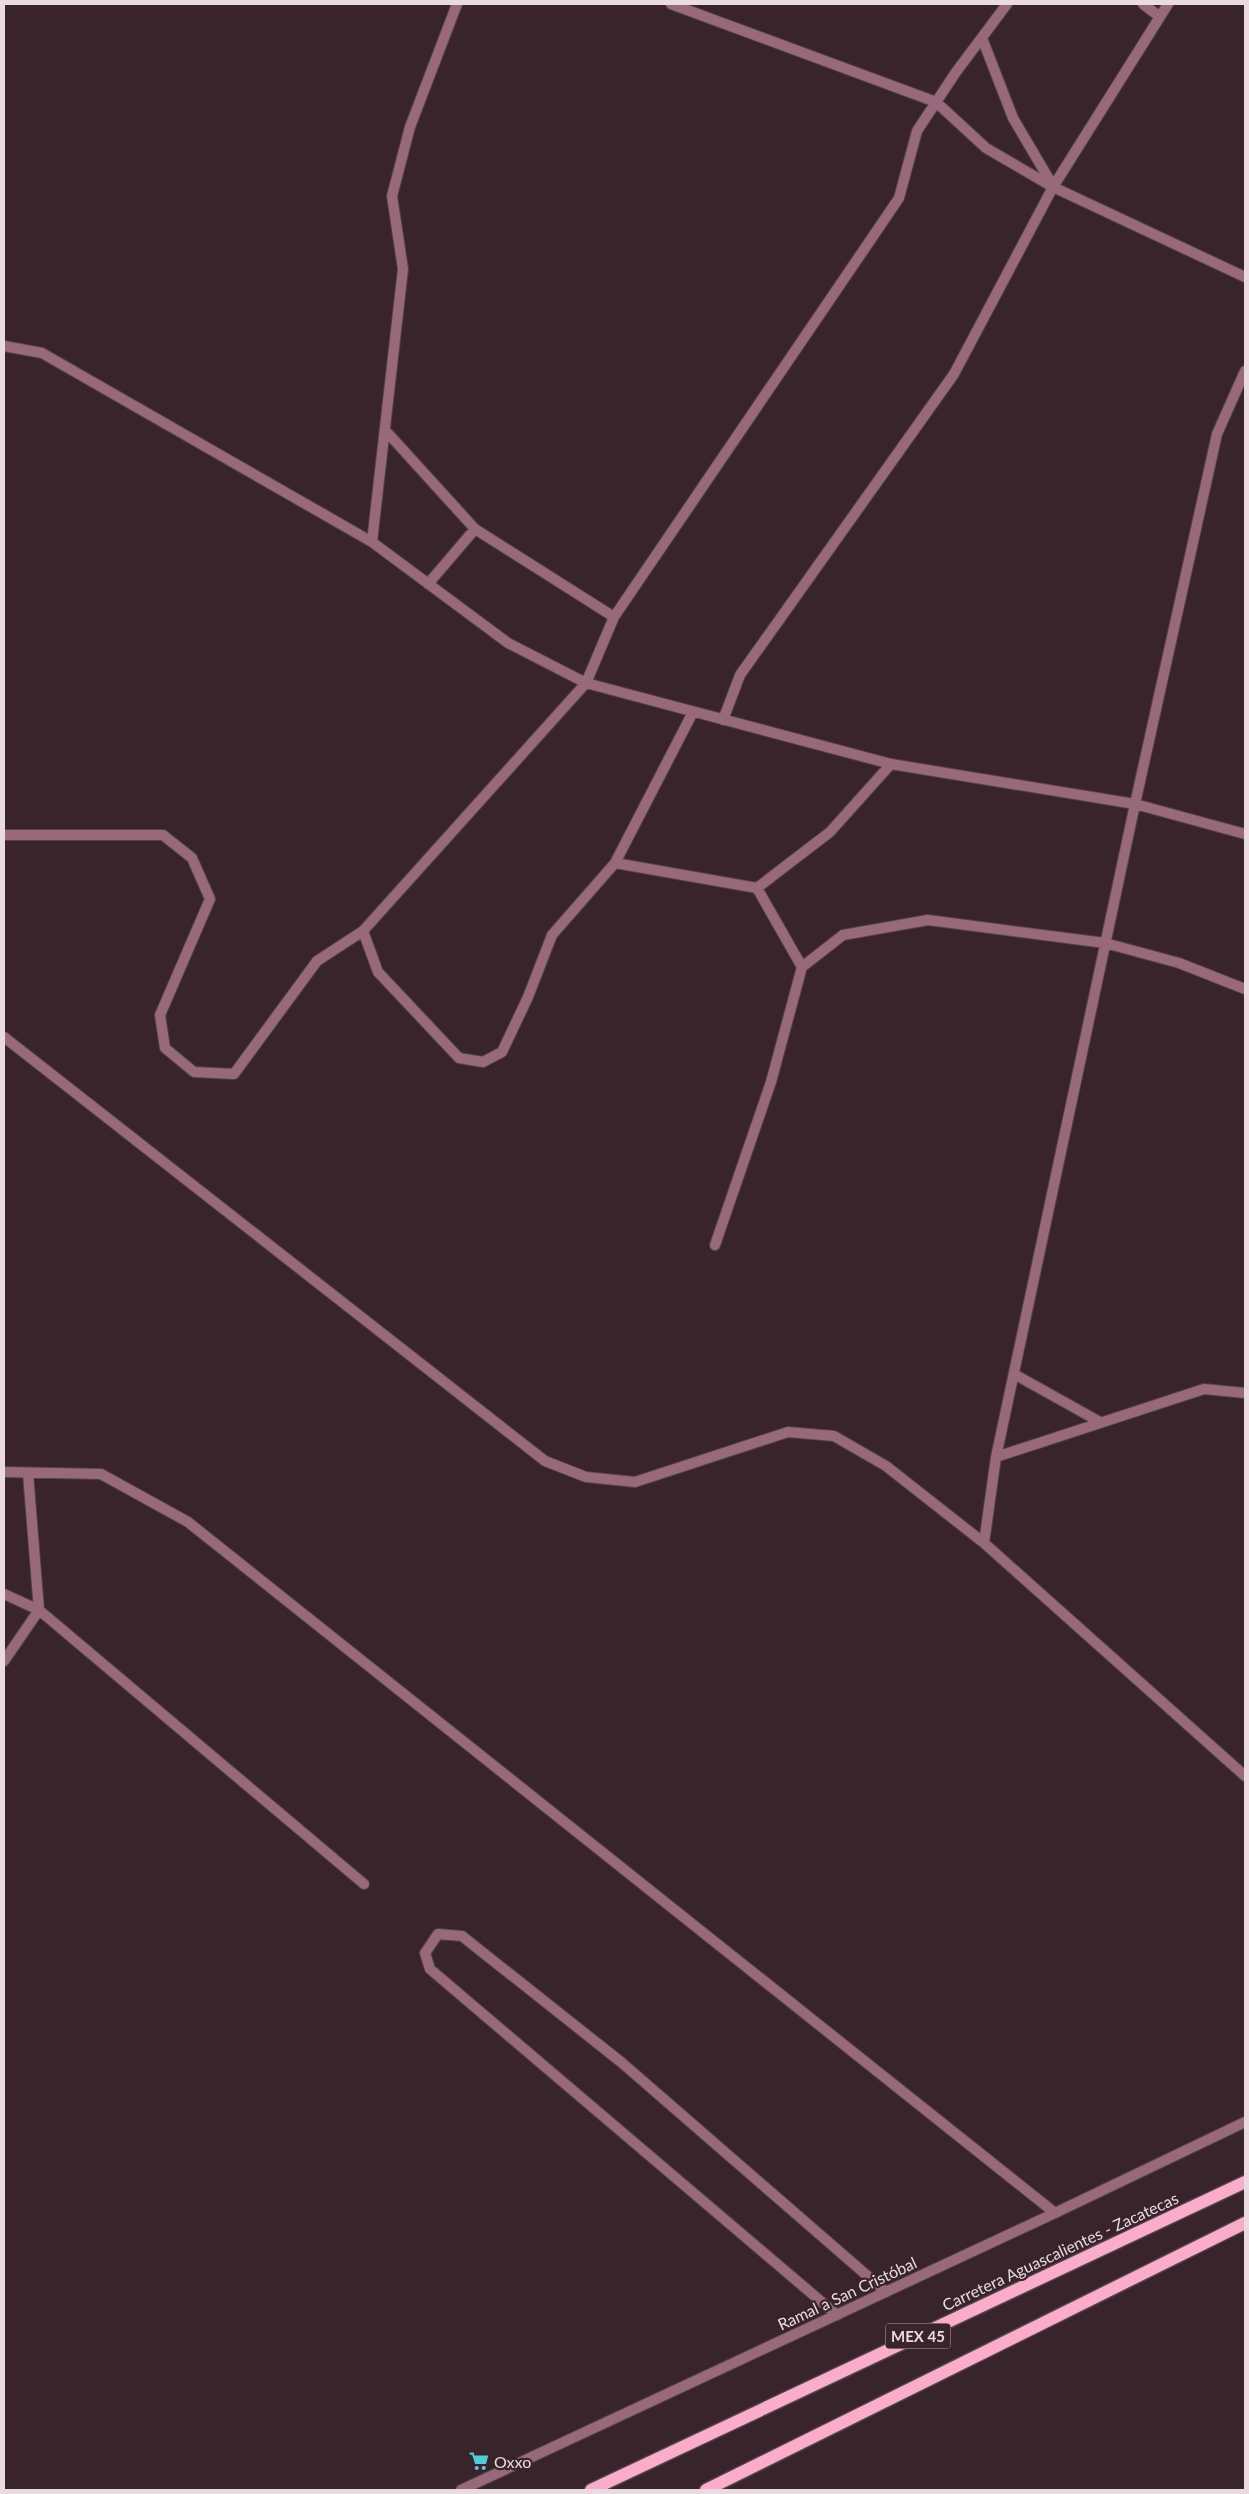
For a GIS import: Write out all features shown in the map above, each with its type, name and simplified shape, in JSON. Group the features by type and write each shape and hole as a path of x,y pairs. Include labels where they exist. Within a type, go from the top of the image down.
{"main road":[{"name":"Carretera Aguascalientes - Zacatecas","path":"591,2490 1245,2182"},
{"name":"MEX 45","path":"706,2490 1245,2224"}],"street":[{"path":"372,542 403,269 392,196 410,127 457,4"},
{"path":"671,4 936,102 986,148 1053,187 1245,276"},
{"path":"4,835 163,835 192,858 210,899 160,1015 165,1048 194,1072 234,1074 317,961 363,931 586,683 614,617 899,198 917,131 1008,4"},
{"path":"1143,4 1160,17"},
{"path":"723,720 740,675 954,374 1053,187 1168,4"},
{"path":"982,38 1013,118 1053,187"},
{"path":"4,346 42,353 372,542 508,643 586,683 891,764 1135,804 1245,834"},
{"path":"984,1543 996,1457 1135,804 1217,434 1245,371"},
{"path":"385,430 475,529 614,617"},
{"path":"428,584 475,529"},
{"path":"363,931 378,972 459,1058 483,1062 502,1052 528,997 552,935 615,863 692,712"},
{"path":"615,863 757,888 830,832 891,764"},
{"path":"757,888 802,967"},
{"path":"715,1245 771,1082 802,967 843,935 928,920 1105,943 1180,963 1245,989"},
{"path":"4,1037 545,1461 586,1477 635,1482 788,1432 834,1436 886,1466 984,1543 1245,1772"},
{"path":"1014,1374 1100,1422"},
{"path":"996,1457 1204,1389 1245,1393"},
{"path":"4,1472 101,1474 188,1522 1055,2213"},
{"path":"4,1661 39,1610 28,1473"},
{"path":"4,1594 39,1610 364,1884"},
{"path":"837,2315 430,1969 424,1953 438,1934 462,1936 621,2062 886,2292"},
{"name":"Ramal a San Cristóbal","path":"462,2490 1055,2213 1245,2122"}],"place":[{"name":"Oxxo","path":"479,2461"}]}
